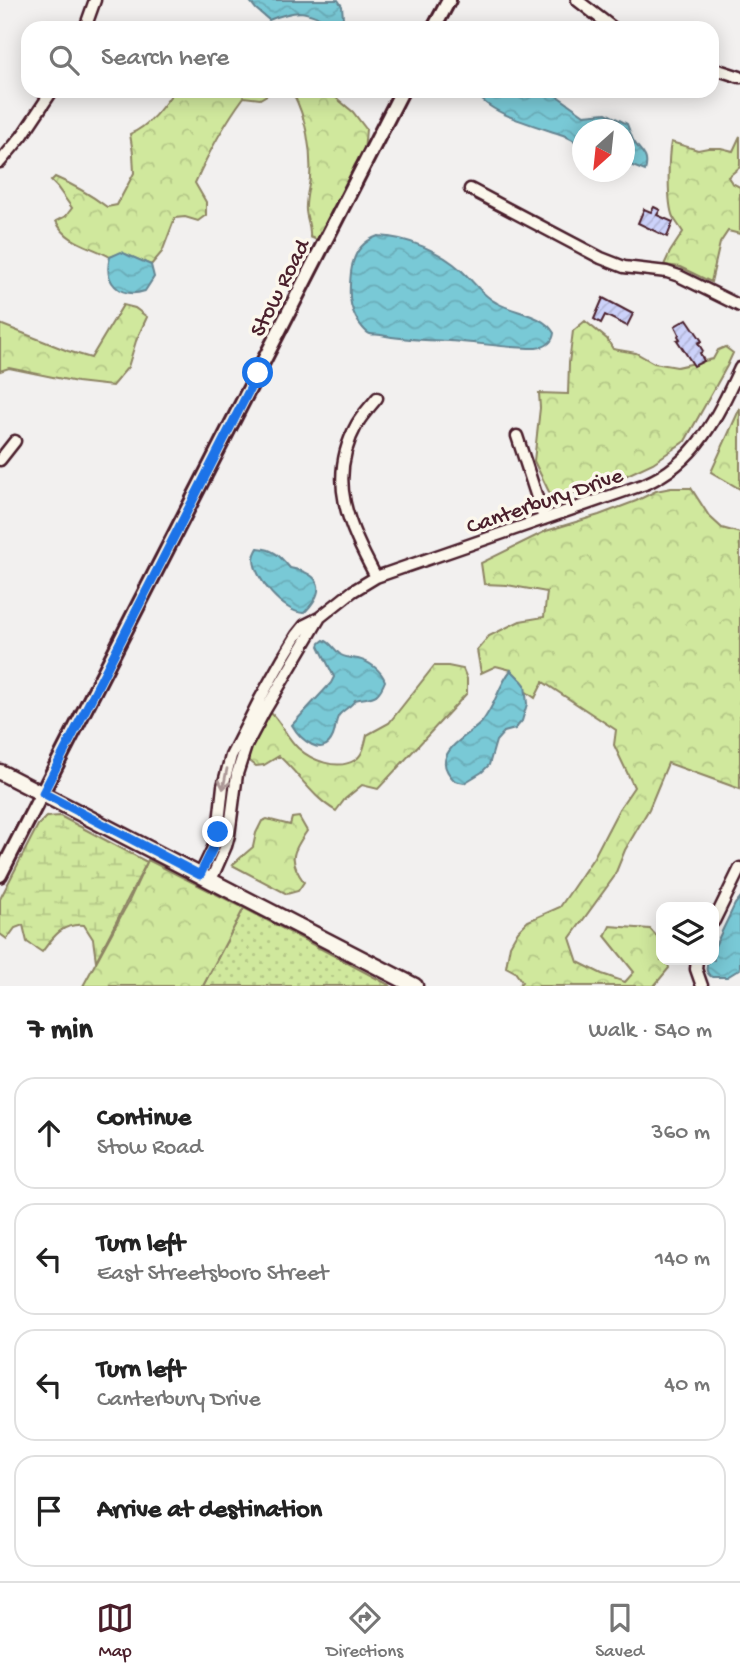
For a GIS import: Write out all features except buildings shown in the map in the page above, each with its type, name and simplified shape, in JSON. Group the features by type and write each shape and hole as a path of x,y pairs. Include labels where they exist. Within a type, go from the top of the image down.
{"main road":[{"path":"0,772 415,986"}],"street":[{"path":"88,21 95,0"},
{"path":"438,21 449,0"},
{"path":"578,0 604,21"},
{"path":"719,70 740,77"},
{"path":"0,162 22,136 47,98"},
{"name":"Stow Road","path":"0,875 398,98"},
{"path":"470,189 601,258 624,267 679,276 740,306"},
{"name":"Canterbury Drive","path":"205,878 226,846 229,835 239,750 288,660 319,618 376,577 656,480 676,468 695,449 721,407 740,368"},
{"path":"376,577 346,515 342,476 352,434 377,398"},
{"path":"517,436 544,519"},
{"path":"0,460 15,441"},
{"path":"719,911 740,868"},
{"path":"696,965 702,986"}],"green space":[{"path":"169,98 243,98 217,138 195,183 206,202 206,215 198,221 185,217 175,218 162,252 151,265 122,253 110,257 72,239 56,221 66,216 72,208 51,181 55,177 62,180 107,207 117,205 134,173 130,134 160,110"},
{"path":"295,98 336,98 353,112 366,129 364,152 317,240 310,237 306,211 310,156"},
{"path":"740,136 740,167 728,177 740,187 740,234 728,231 720,243 711,282 680,267 664,265 683,232 673,217 670,202 671,142 698,150 721,148 733,151"},
{"path":"123,305 135,308 147,317 128,367 112,386 9,368 0,371 0,324 91,358"},
{"path":"585,321 607,339 613,349 636,353 654,363 677,367 713,359 718,350 725,347 733,353 685,441 653,463 606,485 552,498 534,461 539,393 568,394 573,331"},
{"path":"740,408 740,489 711,472"},
{"path":"691,488 709,516 722,528 740,533 740,789 668,763 649,809 625,850 614,877 570,938 578,962 625,982 634,972 605,936 610,926 650,929 656,936 656,965 668,965 669,968 654,986 518,986 522,982 515,972 506,967 510,945 518,931 528,921 560,907 594,857 619,809 634,787 614,745 616,730 543,682 535,698 525,691 525,685 511,670 496,666 481,673 477,650 489,636 520,621 544,617 547,592 484,584 481,563 546,531 599,515 656,491"},
{"path":"434,666 463,669 467,679 467,693 378,789 362,785 345,799 336,811 313,792 279,756 264,765 256,766 247,759 270,712 294,744 310,756 332,764 355,760 362,752 367,735 389,723"},
{"path":"60,816 147,862 96,961 93,939 84,925 64,929 54,936 42,952 27,942 23,925 15,928 7,939 0,934 0,899 38,825 46,817"},
{"path":"299,817 307,831 294,856 296,868 304,882 298,891 287,894 232,865 253,847 262,821 267,819 290,825 292,818"},
{"path":"148,860 244,908 203,986 83,986 128,903"},
{"path":"244,908 391,986 203,986"}],"water":[{"path":"249,0 338,0 342,6 343,18 339,21 326,21 295,12 269,20"},
{"path":"480,98 560,98 584,115 606,113 617,119 572,119 572,140 528,124 490,106"},
{"path":"635,143 645,157 645,171 635,167"},
{"path":"378,236 412,242 444,257 492,300 543,322 554,333 552,339 543,346 525,348 407,339 369,333 355,317 351,305 351,272 359,250"},
{"path":"121,252 151,265 154,277 145,291 128,293 111,281 108,266 110,257"},
{"path":"258,548 273,552 290,568 309,574 315,579 318,584 316,597 304,613 279,601 265,584 255,567 254,557"},
{"path":"324,640 341,655 371,664 385,681 376,695 355,700 341,713 329,743 318,747 300,736 292,725 334,677 319,646"},
{"path":"511,670 525,685 527,704 522,721 515,729 504,732 496,741 489,765 482,772 464,783 455,781 446,767 448,752 486,717"},
{"path":"740,898 740,969 727,977 712,977 708,974 708,965 719,965 719,938"}],"route":[{"path":"218,832 200,875 43,793 258,373"}]}
